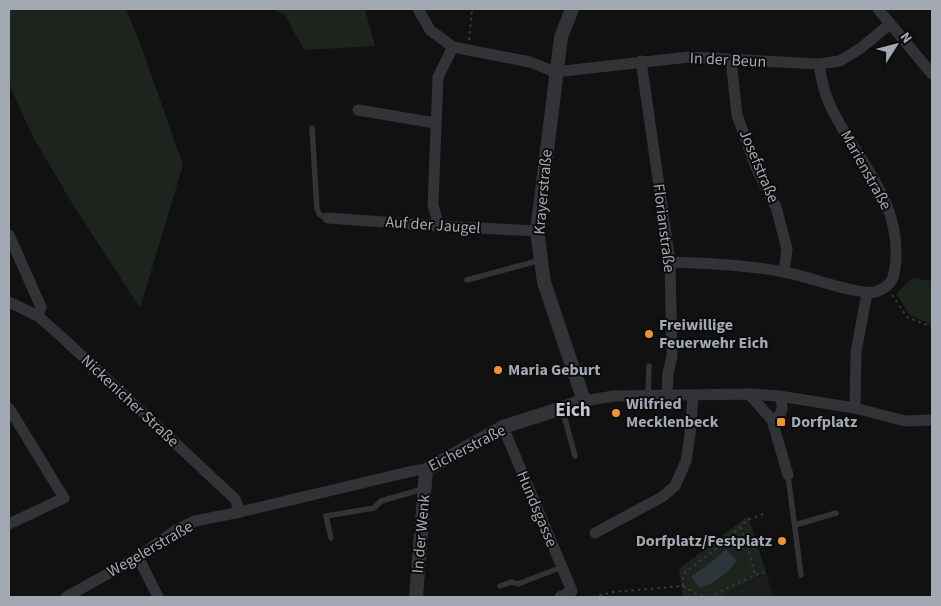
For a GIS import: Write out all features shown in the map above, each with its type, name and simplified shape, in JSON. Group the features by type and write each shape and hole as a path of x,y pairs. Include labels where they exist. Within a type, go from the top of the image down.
{"street":[{"path":"418,9 430,30 453,47 530,62 555,72"},
{"name":"Krayerstraße","path":"572,9 561,37 555,72 537,231 544,282 584,401"},
{"path":"878,9 932,74"},
{"name":"In der Beun","path":"555,72 689,57 819,64 840,61 861,48 890,24"},
{"path":"439,226 433,205 438,77 453,47"},
{"name":"Josefstraße","path":"731,60 738,116 756,167 776,207 787,249 784,272"},
{"name":"Florianstraße","path":"641,61 670,262 672,356 668,372 667,396"},
{"name":"Marienstraße","path":"819,64 823,88 830,106 885,199 893,222 896,247 895,270 891,283 886,287"},
{"path":"358,110 436,123"},
{"name":"Auf der Jaugel","path":"328,218 537,231"},
{"path":"9,235 41,307 38,316"},
{"path":"670,262 721,264 784,272 867,293 883,290 886,287"},
{"path":"855,408 856,352 867,293"},
{"name":"Nickenicher Straße","path":"9,302 38,316 64,339 235,499 240,512"},
{"path":"749,394 772,420 788,475"},
{"name":"Eicherstraße","path":"240,512 417,470 426,470 503,427 584,401 614,396 749,394 779,396 855,408 905,421 932,420"},
{"path":"595,533 662,497 675,486 686,461 693,396"},
{"path":"772,420 782,412 783,404 779,396"},
{"path":"9,408 64,498 9,524"},
{"name":"Hundsgasse","path":"503,427 572,591 560,597"},
{"name":"In der Wenk","path":"416,597 426,470"},
{"name":"Wegelerstraße","path":"66,597 138,557 176,530 195,521 240,512"},
{"path":"138,557 158,597"}],"lane":[{"path":"312,128 317,209 320,215 328,218"},
{"path":"467,280 541,260"},
{"path":"648,396 649,366"},
{"path":"562,408 575,456"},
{"path":"788,475 802,575"},
{"path":"331,538 326,516 374,508 381,501 425,489"},
{"path":"795,525 836,513"},
{"path":"500,586 512,582 518,584 562,567"}],"path":[{"path":"468,50 472,9"},
{"path":"886,287 907,317 932,327"},
{"path":"683,586 683,574 718,547 747,520 763,514"},
{"path":"740,526 755,575"},
{"path":"593,597 613,592 683,586 698,595 708,597 755,575 766,572"}],"shaded area":[{"path":"9,9 126,9 183,165 140,308 72,203 33,137 9,84"},
{"path":"274,9 365,9 375,46 304,50 285,15"},
{"path":"912,278 932,281 932,325 910,315 896,294"},
{"path":"748,516 766,572 721,597 683,597 679,569"},
{"path":"726,549 737,561 716,581 699,588 691,576"},
{"path":"766,572 773,597 721,597 733,591"}],"place":[{"name":"Freiwillige Feuerwehr Eich","path":"649,334"},
{"name":"Maria Geburt","path":"498,370"},
{"name":"Wilfried Mecklenbeck","path":"616,413"},
{"name":"Dorfplatz","path":"781,422"},
{"name":"Dorfplatz/Festplatz","path":"782,541"}],"district":[{"name":"Eich","path":"573,410"}]}
